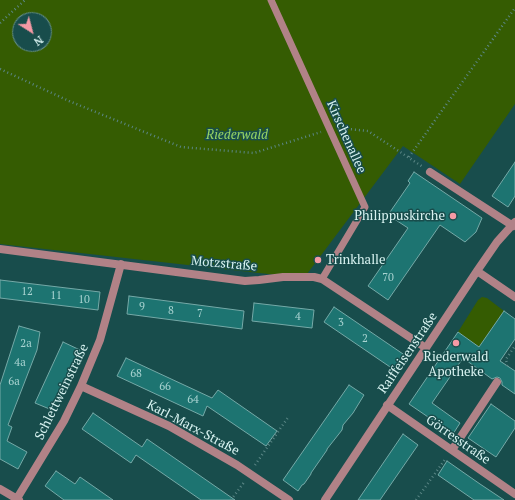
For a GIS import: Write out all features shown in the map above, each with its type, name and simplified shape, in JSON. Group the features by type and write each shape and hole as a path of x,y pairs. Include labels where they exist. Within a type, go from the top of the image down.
{"street":[{"path":"430,172 514,224"},
{"name":"Raiffeisenstraße","path":"325,500 477,271 497,242 514,224"},
{"name":"Motzstraße","path":"0,249 245,281 307,276 322,279 426,348"},
{"name":"Schlettweinstraße","path":"18,500 64,421 81,386 100,340 121,264"},
{"path":"477,271 515,297"},
{"path":"452,450 497,382"},
{"name":"Karl-Marx-Straße","path":"81,386 170,426 250,473 289,500"},
{"name":"Görresstraße","path":"387,405 515,494"},
{"path":"0,489 18,500"}],"lane":[{"name":"Kirschenallee","path":"271,0 365,207 322,279"}],"path":[{"path":"0,23 25,0"},
{"path":"409,157 515,8"},
{"path":"0,69 69,101 181,147 254,153 341,127 368,131 430,172"},
{"path":"507,366 506,359 515,346"},
{"path":"231,500 289,416"},
{"path":"416,500 452,450"}],"green space":[{"name":"Riederwald","path":"0,0 515,0 515,104 460,184 403,146 304,278 0,244"},
{"path":"482,297 487,298 504,311 479,347 458,332 478,300"}],"building":[{"path":"515,162 515,196 508,207 492,196"},
{"path":"414,172 482,218 476,232 465,242 440,225 388,300 368,286 408,228 388,215 410,183 408,181"},
{"path":"0,280 100,292 98,310 0,298"},
{"path":"129,296 244,311 242,329 127,314"},
{"path":"254,303 314,310 312,328 252,321"},
{"path":"334,307 406,356 396,371 324,322"},
{"path":"504,311 515,319 515,339 500,361 515,371 515,394 502,385 500,378 497,377 492,379 463,358 432,403 460,423 453,434 409,404 458,332 479,347"},
{"path":"19,326 40,332 37,350 8,425 12,427 7,441 27,452 18,469 0,459 0,385"},
{"path":"63,342 80,350 52,410 35,403"},
{"path":"126,358 212,398 218,390 277,431 266,446 207,406 203,416 117,376"},
{"path":"349,385 364,395 353,413 343,425 342,430 298,491 283,480"},
{"path":"491,404 515,421 515,428 496,457 468,438"},
{"path":"93,413 142,447 147,439 235,500 201,500 136,455 131,463 82,429"},
{"path":"403,434 418,445 380,500 358,500"},
{"path":"447,461 504,500 474,500 438,475"},
{"path":"56,471 75,484 80,477 113,500 64,500 45,486"}],"place":[{"name":"Philippuskirche","path":"453,216"},
{"name":"Trinkhalle","path":"318,260"},
{"name":"Riederwald Apotheke","path":"456,343"}]}
